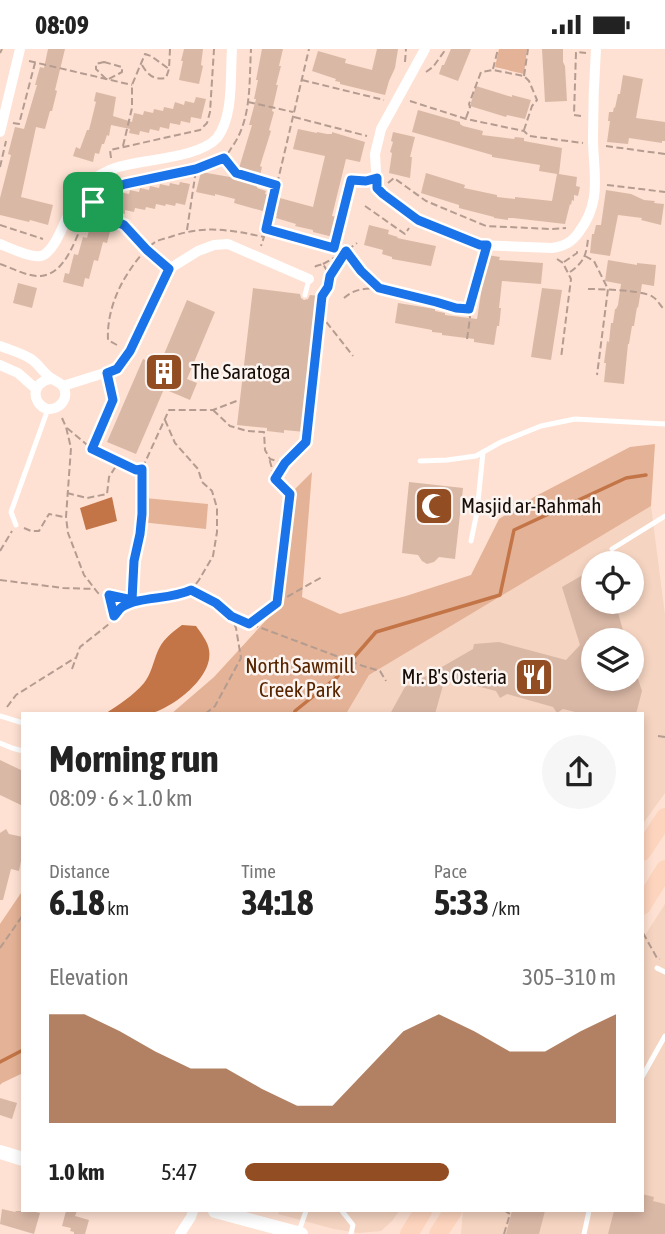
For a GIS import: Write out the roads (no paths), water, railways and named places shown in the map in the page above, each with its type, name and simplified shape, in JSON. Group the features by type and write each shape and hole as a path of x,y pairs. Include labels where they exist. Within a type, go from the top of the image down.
{"main road":[{"path":"644,849 665,817"},
{"path":"648,883 665,869"},
{"path":"409,1234 421,1212"},
{"path":"441,1232 452,1212"}],"street":[{"path":"0,244 35,256 44,255 51,249 80,192 91,182 114,169 190,152 215,140 224,127 229,112 232,49"},
{"path":"425,49 381,129 375,154 380,178 377,188 418,220 480,245 552,248 564,247 577,236 588,220 594,202 596,49"},
{"path":"4,133 19,53"},
{"path":"63,386 117,369 130,351 169,269 198,251 214,245 229,244 309,279"},
{"path":"0,346 32,359 52,379"},
{"path":"0,365 18,373 36,389"},
{"path":"52,379 63,386 65,398 62,403 53,408 42,406 37,401 36,389 43,381 52,379"},
{"path":"0,1152 21,1158"},
{"path":"180,1234 193,1212"},
{"path":"219,1212 299,1234"}],"lane":[{"path":"305,295 309,279"},
{"path":"16,525 11,512 53,408"},
{"path":"420,461 472,457 541,426 575,419 665,424"},
{"path":"471,541 483,452"},
{"path":"612,549 665,516"},
{"path":"0,716 21,722"},
{"path":"0,743 21,750"},
{"path":"657,968 665,972"},
{"path":"644,1073 665,1036"},
{"path":"299,1234 306,1212"},
{"path":"343,1212 353,1226 351,1234"},
{"path":"584,1234 589,1212"}],"waterway":[{"path":"295,712 336,678 376,632 500,595 514,530 626,478 646,475"},
{"path":"0,1062 21,1051"}],"place":[{"name":"The Saratoga","path":"164,372"},
{"name":"Masjid ar-Rahmah","path":"434,506"},
{"name":"Mr. B's Osteria","path":"534,677"}],"park label":[{"name":"North Sawmill Creek Park","path":"300,678"}]}
